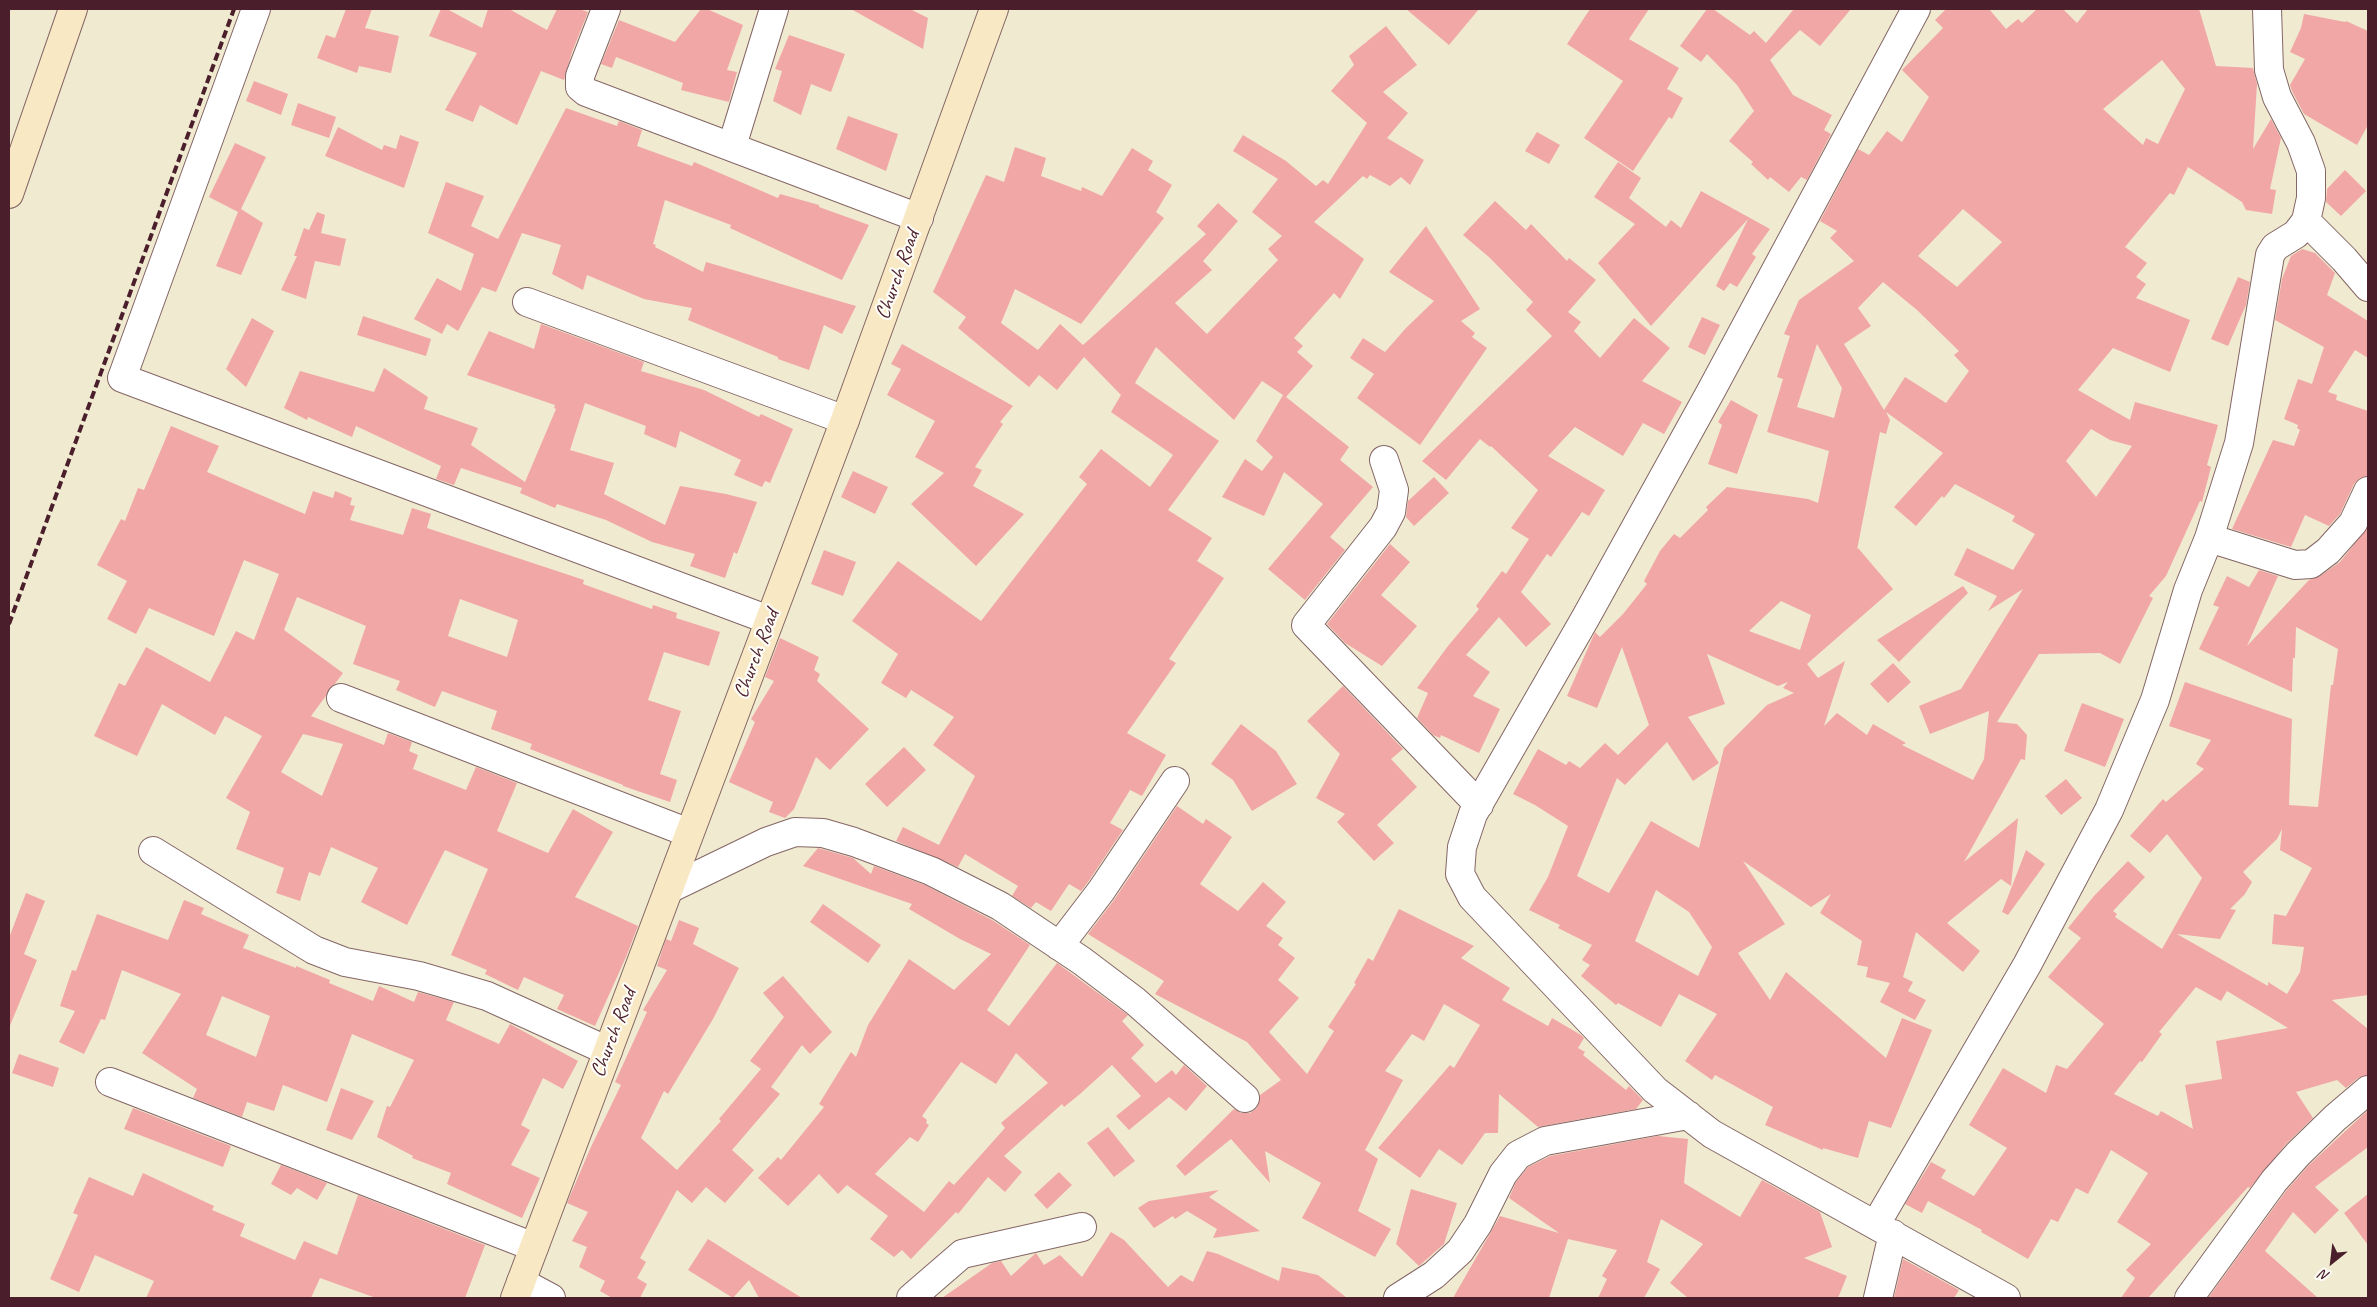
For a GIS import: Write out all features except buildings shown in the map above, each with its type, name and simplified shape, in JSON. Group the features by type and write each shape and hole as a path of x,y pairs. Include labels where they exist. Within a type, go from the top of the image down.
{"street":[{"path":"9,194 73,9"},
{"path":"256,9 122,378 769,620"},
{"path":"606,9 580,76 580,87 586,92 919,218"},
{"path":"732,146 774,9"},
{"name":"Church Road","path":"518,1290 845,420 994,9"},
{"path":"1916,9 1711,391 1586,617 1478,805 1465,839 1461,856 1460,874 1472,897 1655,1090 1688,1116 1712,1134 2006,1298"},
{"path":"1878,1298 1884,1229 2109,810 2155,700 2188,590 2209,538 2240,443 2270,255 2276,247 2296,234 2306,221 2311,198 2311,171 2302,143 2277,97 2269,70 2267,9"},
{"path":"2306,221 2344,259 2368,287"},
{"path":"527,302 845,420"},
{"path":"1384,460 1394,490 1392,512 1383,527 1306,625 1478,805"},
{"path":"2209,538 2295,565 2312,564 2328,551 2352,523 2368,491"},
{"path":"341,698 689,833"},
{"path":"1059,946 1101,891 1175,781"},
{"path":"669,889 766,842 795,832 823,833 854,842 931,871 1000,906 1135,1001 1245,1098"},
{"path":"153,851 314,950 345,962 419,976 487,996 608,1051"},
{"path":"110,1082 534,1247"},
{"path":"2189,1298 2274,1181 2329,1124 2368,1090"},
{"path":"1398,1298 1434,1274 1460,1250 1478,1224 1503,1174 1518,1155 1545,1141 1688,1116"},
{"path":"911,1298 962,1254 1082,1227"},
{"path":"518,1290 550,1298"}],"railway":[{"path":"9,624 234,9"}]}
